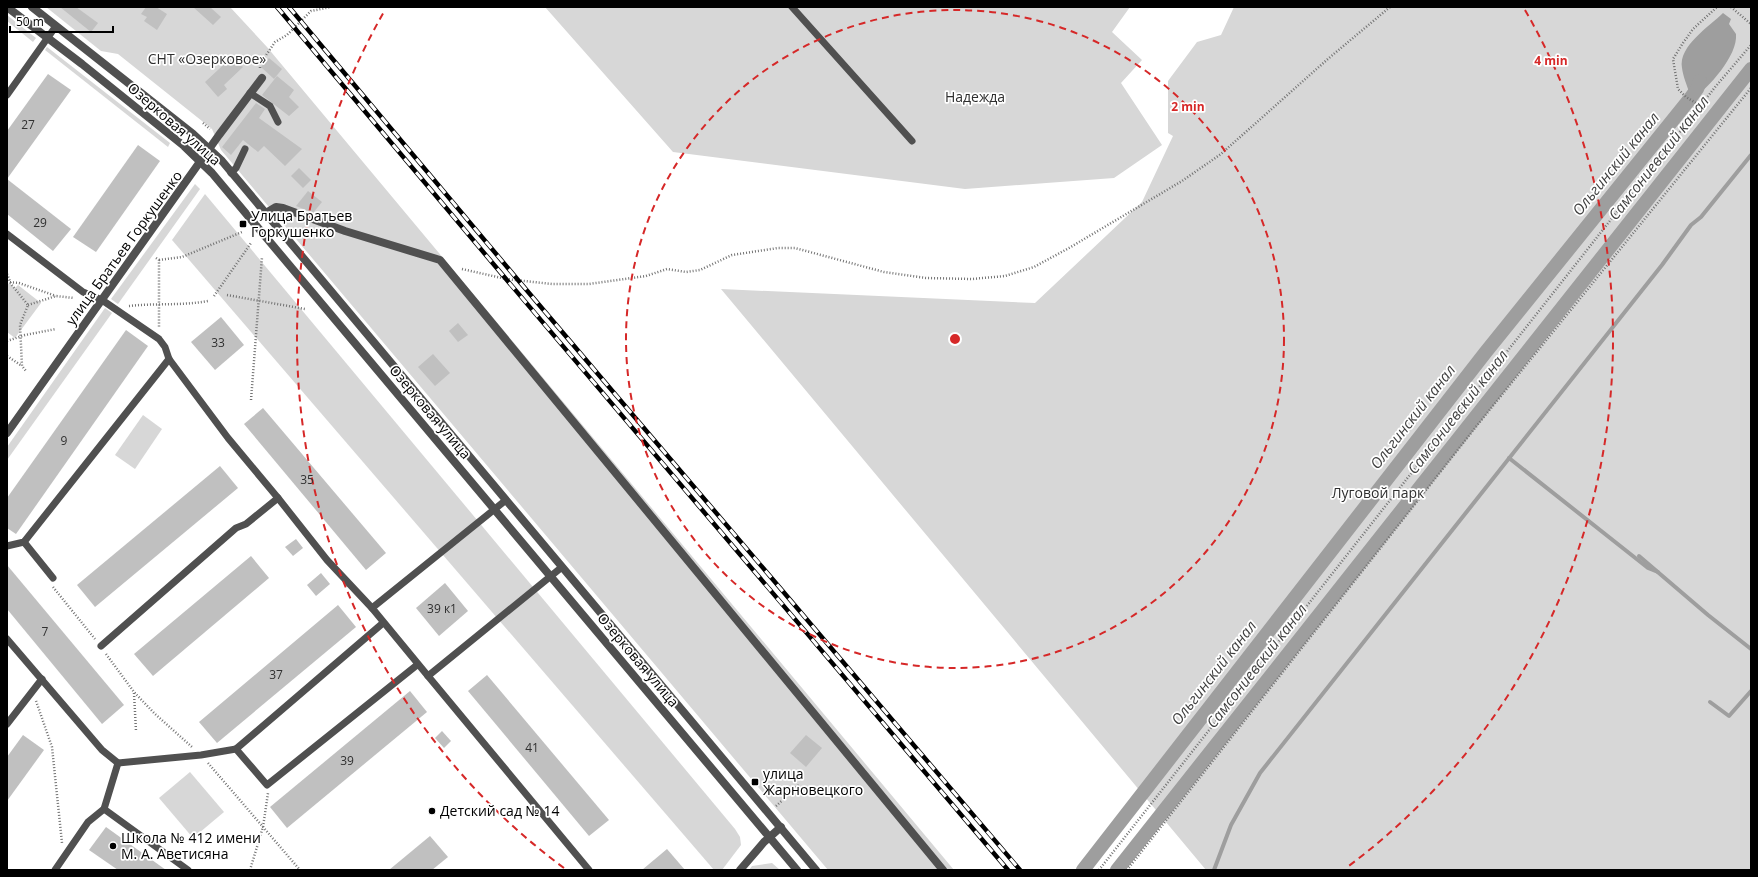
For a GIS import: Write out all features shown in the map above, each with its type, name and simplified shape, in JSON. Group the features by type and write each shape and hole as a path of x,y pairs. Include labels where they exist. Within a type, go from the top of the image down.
{"street":[{"name":"Озерковая улица","path":"7,7 184,146 222,184 797,870"},
{"name":"Озерковая улица","path":"32,7 210,149 816,870"},
{"name":"улица Братьев Горкушенко","path":"7,433 262,78"},
{"path":"266,214 276,207 283,208 345,231 440,260 943,870"},
{"path":"740,870 781,827"}],"lane":[{"path":"792,7 912,141"},
{"path":"7,96 56,26"},
{"path":"250,93 270,106 278,122"},
{"path":"231,173 236,168 245,149"},
{"path":"7,234 82,292 102,300 159,340 165,347 169,359 228,438 327,560 372,608 417,665 428,676 589,870"},
{"path":"7,546 24,542 169,359"},
{"path":"101,646 236,528 246,524 278,498"},
{"path":"372,608 506,500"},
{"path":"24,542 53,578"},
{"path":"428,676 562,567"},
{"path":"7,639 102,750 118,763 135,760 201,755 236,749 383,623"},
{"path":"236,749 267,785 417,665"},
{"path":"7,724 32,689 42,679"},
{"path":"55,870 88,822 104,809 118,763"},
{"path":"104,809 188,870"}],"path":[{"path":"262,78 259,73 260,64 276,42 287,35 314,9 331,7"},
{"path":"461,269 506,279 552,284 589,284 646,276 667,270 686,272 700,270 732,255 778,248 795,248 884,272 926,278 972,279 1005,276 1034,266 1069,248 1182,181 1214,159 1262,119 1329,58 1390,7"},
{"path":"1702,106 1686,97 1678,89 1674,59 1682,43 1693,29 1717,7"},
{"path":"1732,7 1751,24"},
{"path":"1100,870 1489,373 1702,106 1716,86 1751,45"},
{"path":"1127,870 1475,428 1751,88"},
{"path":"156,258 159,260 182,256 242,232"},
{"path":"214,296 251,243"},
{"path":"251,400 262,257"},
{"path":"159,260 159,340"},
{"path":"7,274 9,282 28,305"},
{"path":"9,282 56,296 78,298"},
{"path":"227,295 305,309"},
{"path":"28,305 56,296"},
{"path":"117,310 127,306 159,304 187,305 208,301"},
{"path":"22,366 20,325 28,305"},
{"path":"7,341 21,338 26,335 56,330"},
{"path":"7,356 22,366 26,371"},
{"path":"53,578 53,588 101,646 134,692 155,714 201,755 300,870"},
{"path":"32,689 52,747 63,858"},
{"path":"134,692 136,731"},
{"path":"250,870 263,827 269,795 267,785"},
{"path":"776,805 799,785"}],"green space":[{"name":"СНТ «Озерковое»","path":"46,7 230,7 267,47 954,870 828,870 221,150 212,129 118,54 101,51"},
{"name":"Надежда","path":"545,7 1130,7 1112,32 1142,60 1121,83 1162,145 1114,178 965,189 673,152"},
{"name":"Луговой парк","path":"1234,7 1751,7 1751,870 1206,870 721,289 1035,303 1142,202 1173,136 1168,133 1168,81 1197,42 1221,35"},
{"path":"7,15 36,38 33,42 7,21"},
{"path":"47,47 170,143 168,147 45,50"},
{"path":"195,184 200,189 118,304 111,299"},
{"path":"205,194 735,829 740,837 741,845 722,870 714,870 172,240"},
{"path":"9,283 15,288 18,285 41,303 15,338 7,332 7,286"},
{"path":"105,308 112,313 7,460 7,447"},
{"path":"143,415 162,429 135,469 115,455"},
{"path":"190,772 224,812 193,838 159,798"},
{"path":"772,863 780,870 749,870 752,866"}],"shaded area":[{"path":"1723,13 1731,19 1729,24 1736,34 1732,52 1721,71 1693,99 1688,96 1690,94 1683,74 1682,60 1685,52 1696,37"}],"building":[{"path":"60,7 76,7 98,23 91,32"},
{"path":"146,7 156,7 167,14 157,30 144,21 147,17 141,14"},
{"path":"193,7 210,7 221,17 213,25"},
{"path":"233,56 243,67 224,85 227,89 218,97 205,82"},
{"path":"269,58 282,69 274,79 261,67"},
{"path":"48,74 71,90 7,179 7,131"},
{"path":"277,76 294,90 289,97 299,107 289,116 262,95"},
{"path":"256,103 265,109 259,118 302,149 285,166 264,146 258,152 243,140 231,155 222,147"},
{"path":"138,145 160,161 96,252 73,237"},
{"path":"299,168 311,180 303,188 291,176"},
{"path":"7,179 71,229 53,251 7,214"},
{"path":"308,191 322,202 313,213 296,206"},
{"path":"221,317 244,345 215,370 191,342"},
{"path":"458,323 468,335 458,342 449,331"},
{"path":"126,330 148,346 16,534 7,528 7,498"},
{"path":"433,354 450,373 435,386 418,367"},
{"path":"263,408 386,553 366,570 244,424"},
{"path":"220,466 238,488 95,607 77,585"},
{"path":"296,539 303,548 293,556 285,547"},
{"path":"251,556 269,578 153,676 134,654"},
{"path":"7,565 124,705 102,724 7,609"},
{"path":"321,573 330,584 316,596 307,585"},
{"path":"445,583 468,611 439,636 416,608"},
{"path":"338,605 356,627 217,743 199,722"},
{"path":"487,675 609,820 589,836 468,691"},
{"path":"410,691 427,712 287,828 270,807"},
{"path":"442,731 451,741 444,748 435,738"},
{"path":"23,735 44,750 7,801 7,757"},
{"path":"806,735 822,748 806,767 790,753"},
{"path":"106,827 166,870 118,870 89,850"},
{"path":"430,836 448,857 432,870 389,870"},
{"path":"667,849 685,870 642,870"}],"waterway":[{"name":"Самсониевский канал","path":"1117,870 1751,69"},
{"name":"Ольгинский канал","path":"1083,870 1485,353 1689,100 1697,89 1700,81"},
{"path":"1214,870 1231,825 1260,773 1662,265 1691,225 1701,217 1751,155"},
{"path":"1509,458 1648,568 1658,572"},
{"path":"1639,556 1708,615 1751,649"},
{"path":"1710,702 1729,716 1751,691"}],"railway":[{"path":"277,7 1008,870"},
{"path":"289,7 518,280 1020,870"}],"place":[{"name":"Улица Братьев Горкушенко","path":"243,224"},
{"name":"улица Жарновецкого","path":"755,782"},
{"name":"Детский сад № 14","path":"432,811"},
{"name":"Школа № 412 имени М. А. Аветисяна","path":"113,846"}]}
